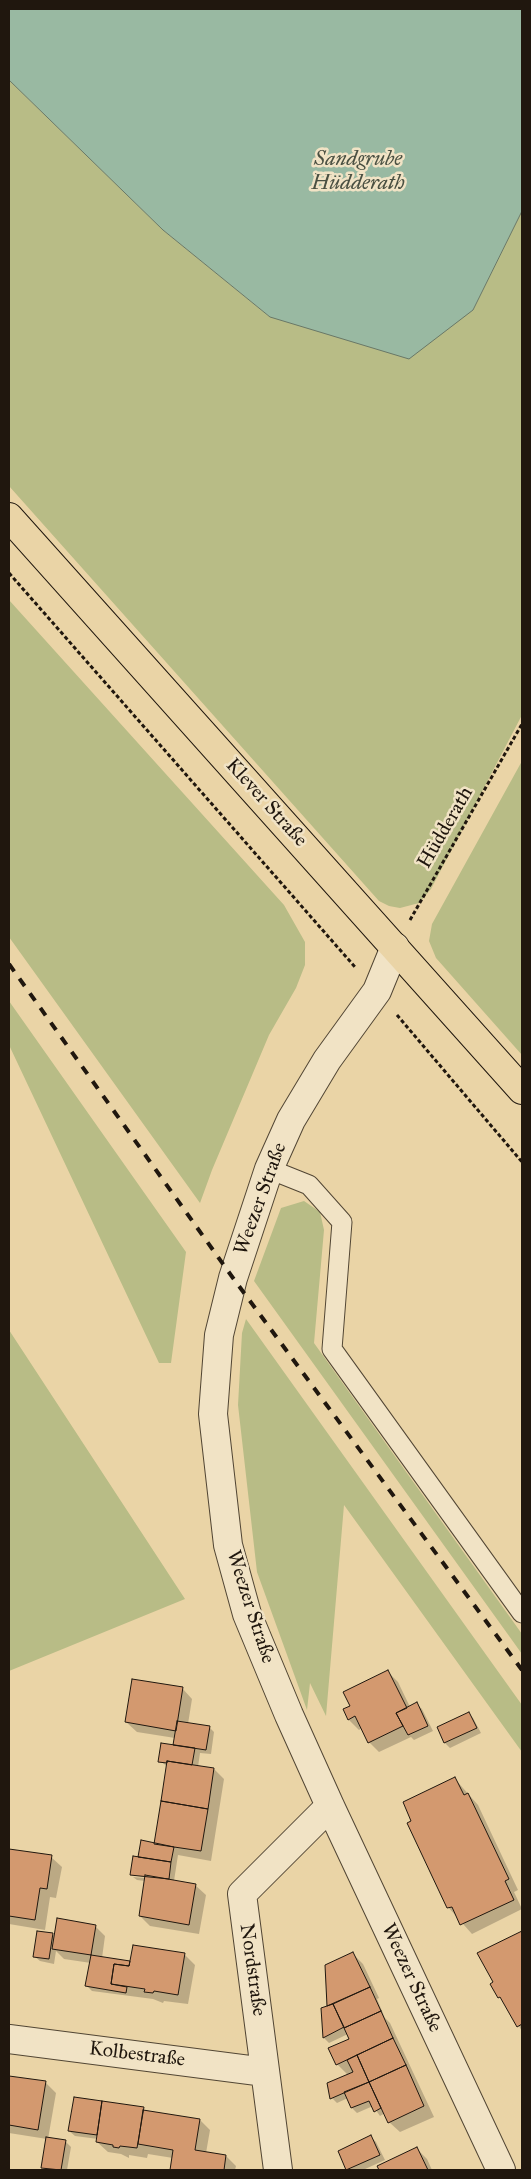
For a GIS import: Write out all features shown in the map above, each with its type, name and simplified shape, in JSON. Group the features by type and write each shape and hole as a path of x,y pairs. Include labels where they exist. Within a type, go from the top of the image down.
{"main road":[{"name":"Klever Straße","path":"9,517 522,1090"}],"street":[{"name":"Weezer Straße","path":"395,947 377,991 327,1060 291,1120 269,1169 234,1278 219,1335 213,1414 228,1545 247,1614 289,1715 330,1806 501,2170"},
{"name":"Nordstraße","path":"278,2170 242,1894 330,1806"},
{"name":"Kolbestraße","path":"9,2039 266,2072"}],"lane":[{"path":"269,1169 308,1186 342,1222 332,1349 522,1612"}],"path":[{"path":"9,573 377,991 522,1162"},
{"name":"Hüdderath","path":"395,947 522,724"}],"shaded area":[{"path":"9,80 163,230 270,317 473,310 522,211 522,715 431,889 419,903 400,908 389,906 379,901 9,486"},
{"path":"9,600 284,905 305,942 305,965 296,988 269,1035 200,1203 9,937"},
{"path":"522,761 522,1055 436,958 429,941 432,924"},
{"path":"9,1001 186,1252 171,1363 159,1363 9,1045"},
{"path":"304,1201 320,1212 324,1230 314,1343 522,1634 522,1654 254,1281 281,1208"},
{"path":"246,1319 522,1705 522,1752 344,1505 326,1716 310,1683 307,1710 257,1572 238,1405 242,1333"},
{"path":"9,1330 185,1599 9,1671"}],"water":[{"name":"Sandgrube Hüdderath","path":"9,9 522,9 522,211 473,310 409,359 270,317 163,230 9,80"}],"building":[{"path":"388,1670 407,1708 396,1713 403,1726 368,1743 355,1716 348,1720 343,1709 350,1706 343,1692"},
{"path":"132,1679 183,1687 176,1731 125,1722"},
{"path":"417,1702 428,1726 408,1735 396,1713"},
{"path":"469,1712 477,1728 444,1743 437,1727"},
{"path":"177,1721 210,1726 206,1750 173,1745"},
{"path":"161,1743 195,1748 192,1765 167,1761 167,1763 158,1762"},
{"path":"167,1761 214,1768 208,1809 161,1801"},
{"path":"455,1777 464,1795 468,1793 509,1879 505,1881 514,1900 460,1925 452,1907 447,1908 407,1823 411,1821 403,1802"},
{"path":"161,1801 208,1809 201,1851 154,1844"},
{"path":"141,1840 174,1847 171,1862 138,1857"},
{"path":"9,1849 52,1855 47,1889 40,1888 35,1920 9,1916"},
{"path":"133,1856 171,1862 169,1879 130,1875"},
{"path":"145,1875 196,1884 189,1925 139,1916"},
{"path":"57,1918 96,1925 91,1955 52,1949"},
{"path":"37,1931 53,1933 49,1959 33,1957"},
{"path":"522,1931 522,2024 517,2027 500,1997 498,1998 490,1984 493,1982 477,1953"},
{"path":"133,1945 185,1953 178,1995 154,1991 153,1993 144,1992 145,1989 111,1984 114,1964 129,1966"},
{"path":"353,1952 370,1987 327,2006 325,1965"},
{"path":"91,1955 130,1961 129,1966 114,1964 111,1984 127,1987 126,1993 85,1986"},
{"path":"370,1987 381,2011 344,2028 333,2004"},
{"path":"333,2004 344,2027 323,2038 321,2008"},
{"path":"381,2011 393,2038 336,2065 328,2048 349,2039 344,2028"},
{"path":"393,2038 406,2065 369,2082 357,2055"},
{"path":"357,2055 369,2082 330,2099 327,2083 353,2072 347,2060"},
{"path":"406,2065 424,2106 388,2123 369,2082"},
{"path":"9,2076 46,2081 38,2130 9,2125"},
{"path":"369,2082 381,2108 374,2112 369,2101 351,2108 344,2092"},
{"path":"74,2097 102,2101 97,2135 68,2131"},
{"path":"102,2101 144,2107 137,2148 120,2146 119,2148 96,2142"},
{"path":"143,2110 200,2119 195,2150 226,2155 224,2170 170,2170 173,2150 138,2144"},
{"path":"371,2135 380,2155 346,2170 338,2151"},
{"path":"46,2137 66,2140 61,2170 41,2168"},
{"path":"417,2147 428,2170 379,2170 377,2166"}],"railway":[{"path":"9,964 233,1278 522,1670"}]}
